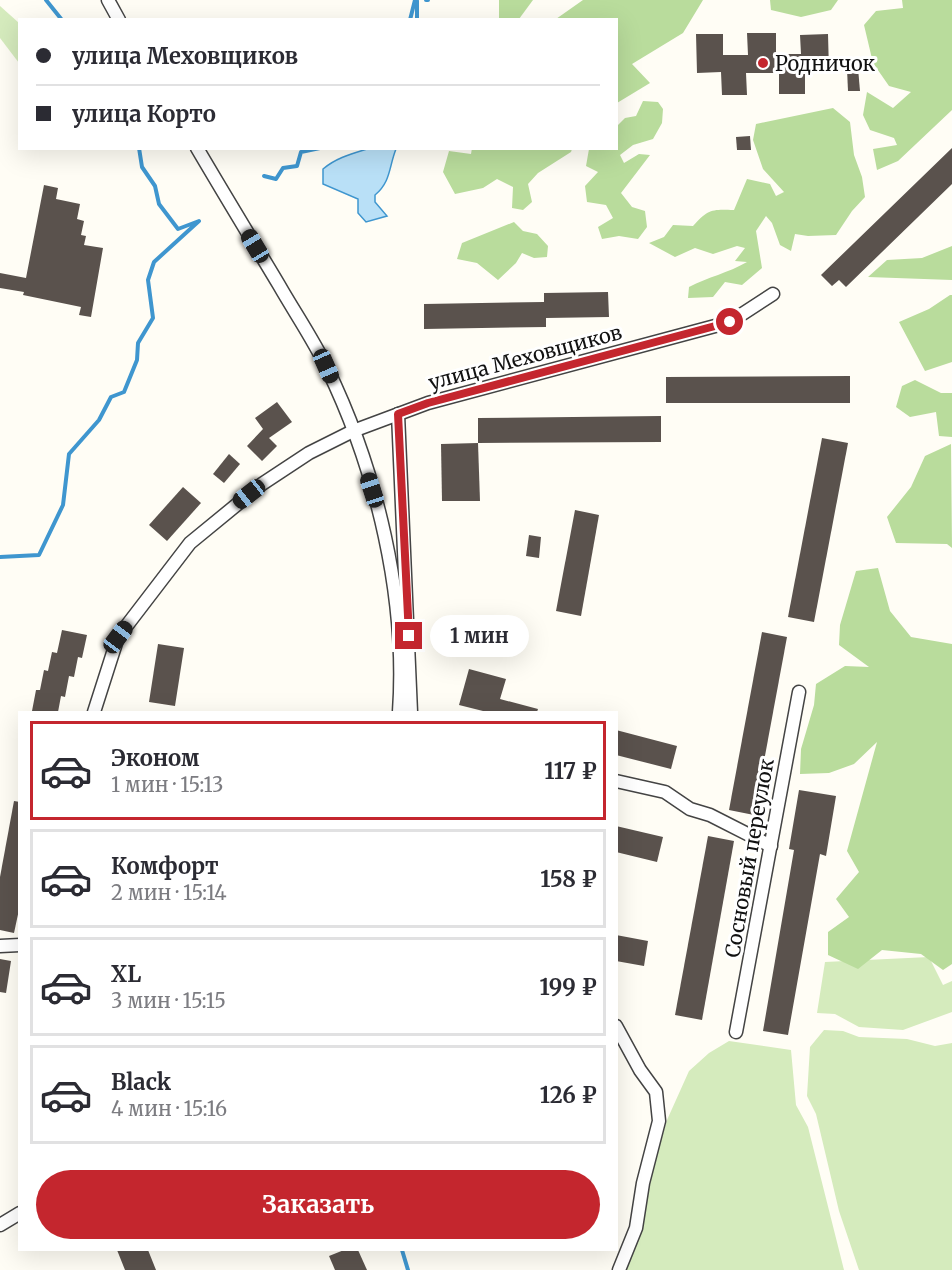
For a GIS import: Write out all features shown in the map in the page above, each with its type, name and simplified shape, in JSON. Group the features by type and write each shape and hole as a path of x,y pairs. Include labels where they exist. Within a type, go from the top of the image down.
{"street":[{"path":"108,0 118,18"},
{"path":"198,150 322,359 353,431 381,524 393,579 400,646 399,711"},
{"name":"улица Меховщиков","path":"94,711 118,637 190,543 262,484 309,453 353,431 428,403 730,322 773,294"},
{"path":"398,414 411,711"},
{"name":"Сосновый переулок","path":"736,1032 799,692"},
{"path":"618,781 664,792 690,809 710,815 771,846"},
{"path":"0,946 18,945"},
{"path":"618,1030 640,1070 656,1092 659,1121 643,1184 636,1228 619,1270"},
{"path":"0,1225 18,1214"}],"green space":[{"path":"499,0 533,0 520,18 499,18"},
{"path":"583,0 703,0 683,33 632,64 650,83 618,102 618,18 557,18"},
{"path":"770,0 838,0 831,10 801,17 771,10"},
{"path":"902,0 952,0 952,110 898,161 877,170 873,149 897,145 894,138 870,130 863,115 867,92 893,108 911,92 889,86 873,63 864,25 876,11 903,8"},
{"path":"0,6 18,22 18,62 0,38"},
{"path":"643,101 658,102 663,109 662,123 653,139 633,145 620,155 624,163 639,154 650,155 621,193 632,207 645,211 647,227 638,239 619,236 602,239 598,227 613,218 606,205 587,202 585,186 598,172 586,166 589,150 618,150 618,125 625,118 636,116"},
{"path":"833,108 850,122 854,155 862,177 865,197 852,211 836,235 795,234 791,251 780,245 772,223 766,216 756,231 762,268 742,285 725,282 713,297 688,298 689,287 747,262 735,261 745,248 737,246 713,254 695,248 675,257 649,243 664,237 673,225 693,226 711,211 734,210 747,179 770,184 776,196 784,192 763,169 753,140 756,124"},
{"path":"472,150 572,150 538,173 528,184 532,202 523,210 512,208 513,187 497,179 483,188 455,194 443,172 449,151 471,154"},
{"path":"514,222 523,231 537,234 548,246 547,257 534,258 522,253 516,263 498,280 477,263 457,259 462,243"},
{"path":"952,246 952,280 868,277 887,260 922,258"},
{"path":"952,295 952,362 925,371 899,322 929,309"},
{"path":"915,380 941,393 952,393 952,437 939,436 936,412 910,417 896,407 902,386"},
{"path":"951,444 952,548 947,544 896,543 887,517 911,487 925,456"},
{"path":"878,568 890,611 911,637 952,644 952,964 943,970 921,954 882,950 858,969 828,955 828,932 849,917 836,899 859,872 847,851 877,742 854,764 829,773 800,774 801,749 814,705 816,684 845,666 869,667 839,645 840,625 856,571"},
{"path":"929,957 943,985 952,981 952,1012 903,1030 859,1027 835,1014 817,1013 825,962"},
{"path":"824,1030 843,1031 859,1037 907,1039 935,1046 952,1043 952,1270 859,1270 839,1211 816,1114 807,1096 810,1047"},
{"path":"729,1041 791,1050 796,1105 808,1127 844,1270 625,1270 642,1231 648,1185 667,1120 689,1071 709,1053"}],"water":[{"path":"364,150 396,150 387,179 375,195 375,202 387,216 366,222 358,213 358,199 323,184 323,169"}],"building":[{"name":"Родничок","path":"747,33 776,33 776,54 801,54 800,35 828,34 829,71 805,71 805,94 779,94 779,73 746,73 747,95 722,95 721,72 697,73 696,34 723,34 723,55 748,55"},
{"path":"858,68 860,91 848,91 847,69"},
{"path":"750,136 751,150 737,150 736,137"},
{"path":"952,148 952,184 846,287 839,280 832,286 821,275"},
{"path":"44,185 58,188 56,199 80,204 77,219 84,221 81,235 86,236 84,245 103,248 91,317 79,315 81,307 0,288 0,273 26,278"},
{"path":"608,292 609,317 546,318 546,327 424,329 424,304 544,302 544,293"},
{"path":"850,376 850,403 666,403 666,377"},
{"path":"277,402 292,422 269,438 277,446 262,461 247,446 263,429 255,418"},
{"path":"661,416 661,442 478,443 478,418"},
{"path":"822,438 848,443 814,622 788,617"},
{"path":"478,443 480,501 442,501 441,444"},
{"path":"229,454 240,464 224,483 213,474"},
{"path":"183,487 201,503 167,541 149,525"},
{"path":"575,510 599,515 581,616 556,611"},
{"path":"529,535 541,537 539,558 526,556"},
{"path":"62,630 87,635 82,658 78,657 74,677 69,676 65,697 61,696 58,711 32,711 36,690 40,690 44,670 48,671 52,652 57,653"},
{"path":"762,632 787,637 754,815 729,810"},
{"path":"158,644 184,648 175,706 149,702"},
{"path":"469,669 506,679 500,699 538,709 537,711 483,711 459,705"},
{"path":"618,731 677,746 671,769 618,756"},
{"path":"799,790 836,796 826,856 820,854 788,1035 763,1031 794,850 789,849"},
{"path":"14,801 18,802 18,914 14,933 0,930 0,877"},
{"path":"618,826 663,837 657,862 618,852"},
{"path":"708,836 734,841 702,1020 675,1015"},
{"path":"618,935 648,941 644,966 618,961"},
{"path":"0,959 11,961 6,993 0,992"},
{"path":"117,1251 148,1251 156,1270 125,1270"},
{"path":"342,1251 358,1251 367,1270 335,1270 329,1256"}],"waterway":[{"path":"46,0 60,18"},
{"path":"410,18 415,0"},
{"path":"417,1 417,18"},
{"path":"0,557 39,555 63,505 69,454 99,420 111,397 124,392 137,360 138,343 153,318 148,280 154,262 199,221 178,229 159,204 155,186 142,167 139,150"},
{"path":"264,176 276,179 283,168 297,166 301,152 310,150"},
{"path":"402,1251 408,1270"}],"place":[{"name":"Родничок","path":"763,63"}],"route":[{"path":"409,636 398,414 428,403 730,322"}]}
